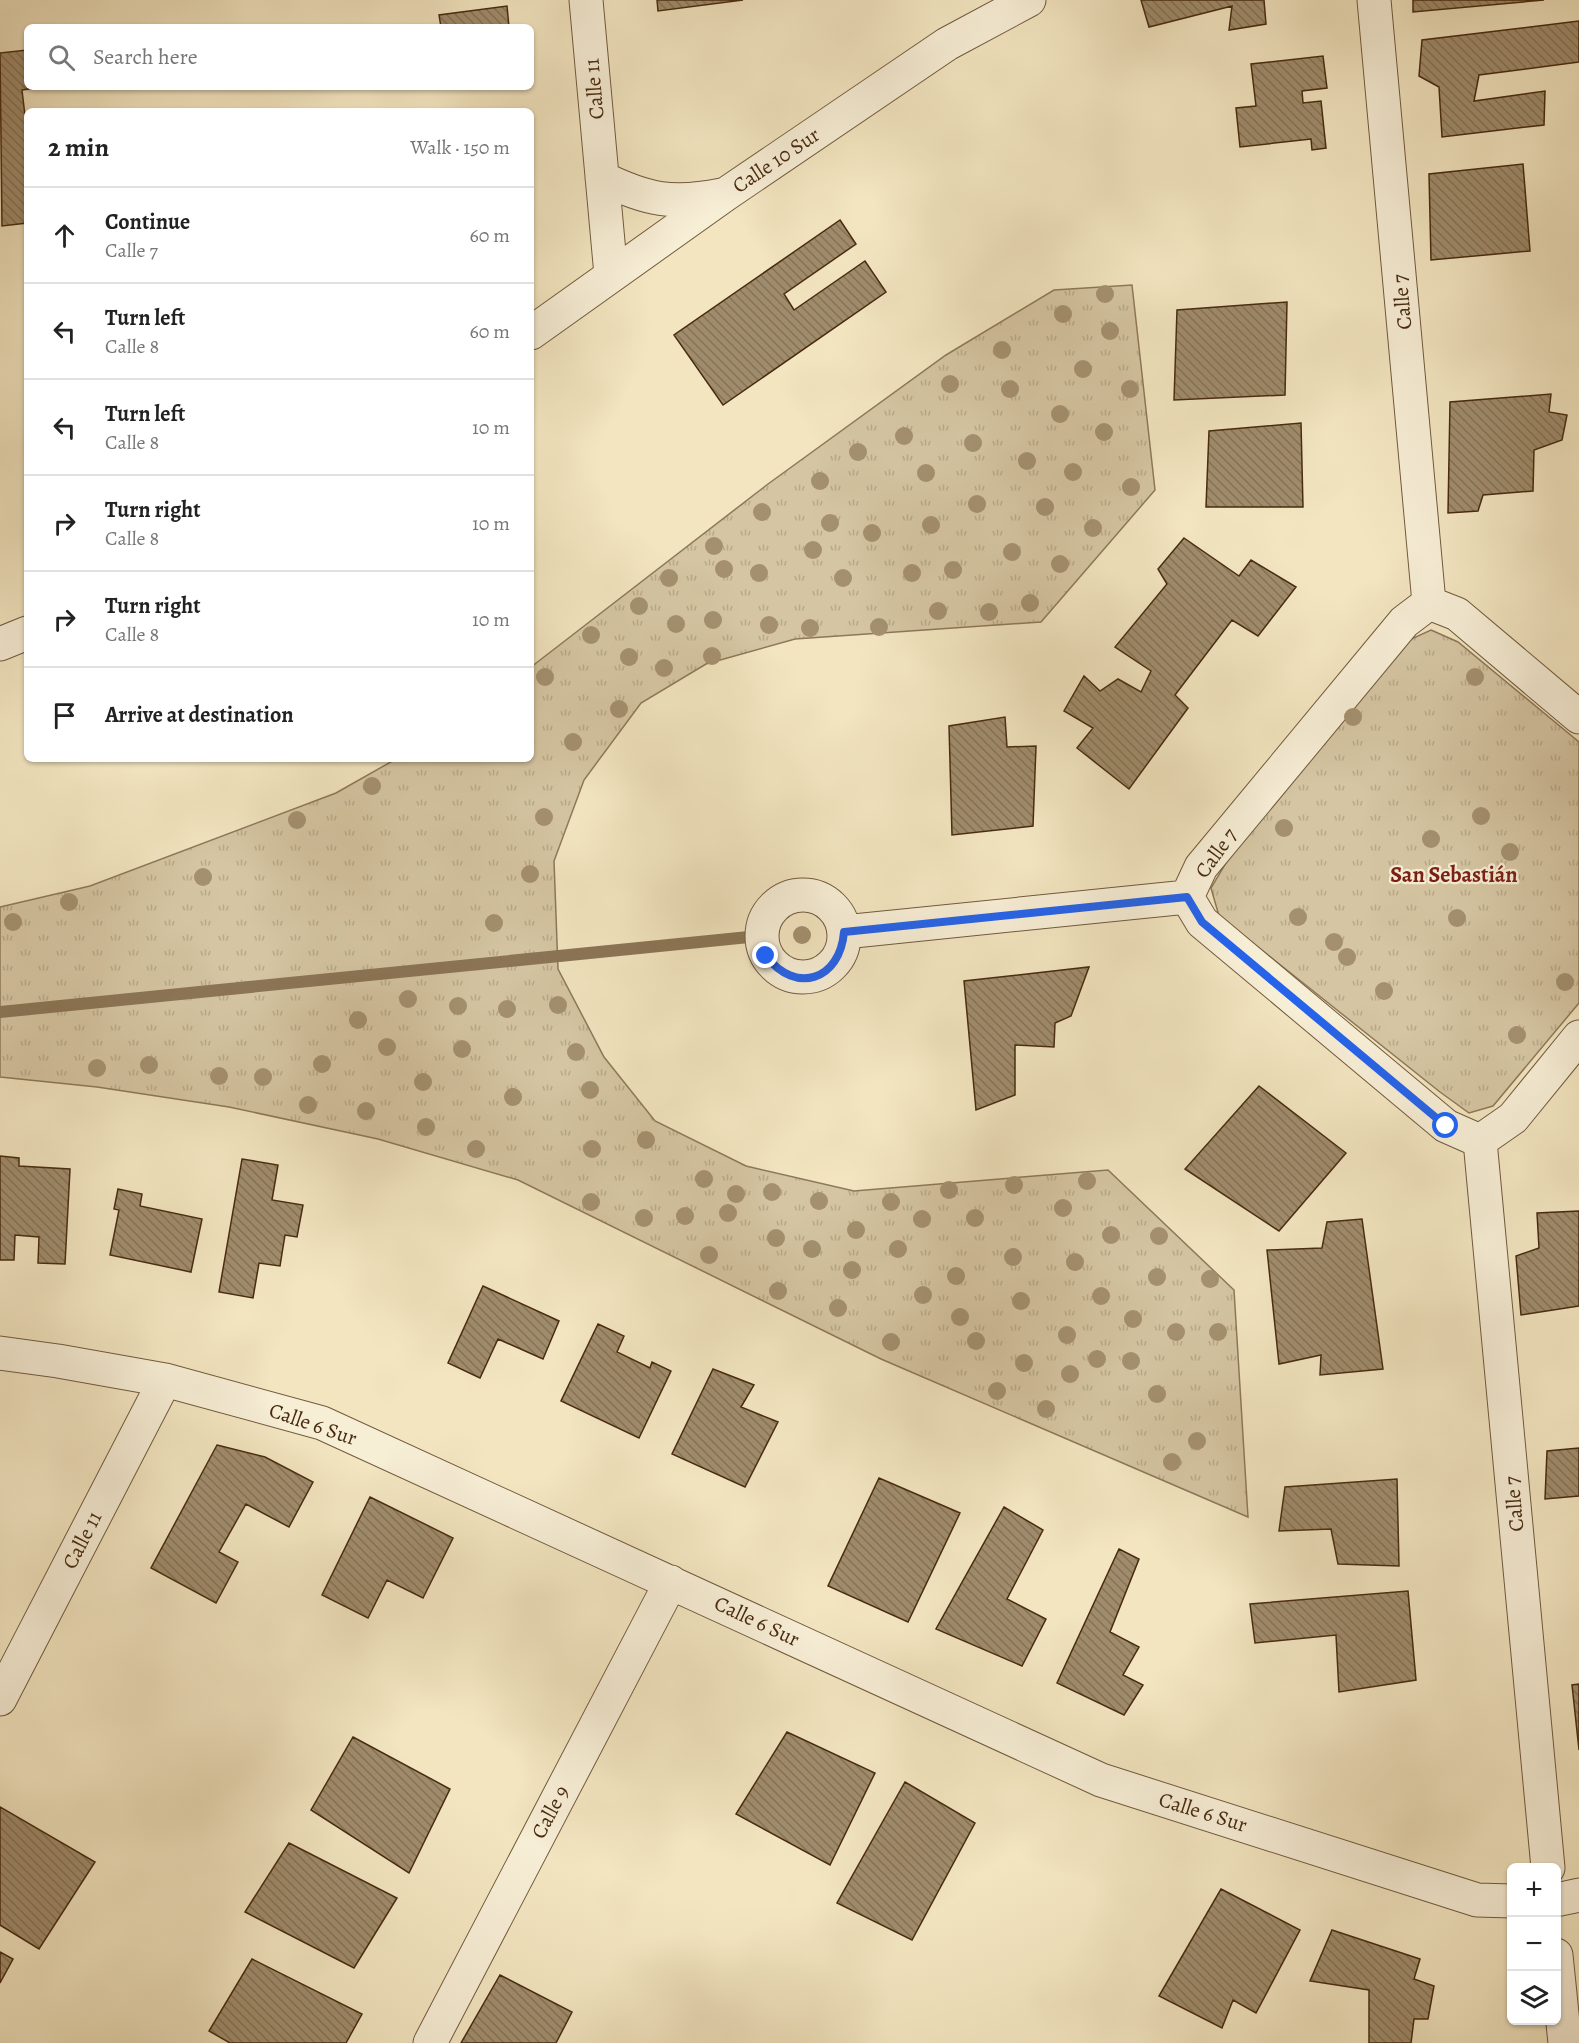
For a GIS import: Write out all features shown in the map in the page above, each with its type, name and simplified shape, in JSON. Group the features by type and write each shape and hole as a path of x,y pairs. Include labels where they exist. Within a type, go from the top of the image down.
{"street":[{"name":"Calle 11","path":"586,0 611,275"},
{"name":"Calle 10 Sur","path":"534,331 726,194 946,44 1029,0"},
{"name":"Calle 7","path":"1374,0 1429,603 1404,622 1201,867 1187,897 1202,922 1419,1104 1446,1126 1480,1141 1548,1863"},
{"path":"602,178 631,192 662,200 694,201 726,194"},
{"path":"1429,603 1457,614 1579,717"},
{"path":"0,644 24,634"},
{"path":"844,932 1187,897"},
{"path":"1480,1141 1513,1118 1579,1037"},
{"name":"Calle 6 Sur","path":"0,1353 165,1380 322,1423 1101,1780 1477,1900 1507,1901"},
{"name":"Calle 11","path":"0,1699 165,1380"},
{"name":"Calle 9","path":"430,2043 671,1582"},
{"path":"1561,1899 1579,1895"},
{"path":"1558,1971 1565,2043"}],"green space":[{"path":"1132,285 1155,490 1041,622 795,639 706,664 641,703 584,780 554,861 558,969 604,1057 655,1121 746,1166 854,1191 1108,1170 1234,1290 1248,1517 881,1359 518,1180 378,1139 229,1107 97,1087 0,1077 0,907 90,886 336,793 391,762 534,762 534,665 768,484 946,355 1054,290"},
{"path":"1431,630 1458,642 1579,742 1579,1003 1493,1106 1469,1113 1219,916 1211,888 1230,856 1409,640"}],"building":[{"path":"657,0 743,0 658,11"},
{"path":"1141,0 1264,0 1266,24 1229,30 1232,6 1149,27"},
{"path":"1413,0 1544,0 1413,12"},
{"path":"507,6 509,24 440,24 439,15"},
{"path":"1579,21 1579,62 1479,75 1474,101 1545,91 1544,125 1442,137 1439,87 1419,76 1422,40"},
{"path":"24,50 24,90 22,90 24,108 24,223 2,226 0,53"},
{"path":"1323,56 1327,88 1302,91 1303,103 1321,101 1326,148 1312,150 1311,139 1240,147 1236,108 1256,106 1251,64"},
{"path":"1523,164 1530,251 1431,260 1429,174"},
{"path":"840,220 856,244 784,294 794,310 865,261 886,292 723,405 674,335"},
{"path":"1287,302 1285,395 1174,400 1177,310"},
{"path":"1551,394 1549,412 1567,415 1562,440 1534,450 1533,491 1483,495 1478,511 1448,513 1450,402"},
{"path":"1301,423 1303,507 1206,507 1209,431"},
{"path":"1184,538 1239,576 1251,560 1296,587 1258,636 1232,620 1175,695 1188,708 1129,789 1077,748 1093,728 1064,711 1084,676 1100,691 1118,679 1141,692 1151,671 1115,647 1167,584 1158,569"},
{"path":"1005,717 1007,747 1036,746 1033,826 952,835 949,726"},
{"path":"1089,967 1071,1016 1055,1023 1054,1047 1015,1045 1015,1095 976,1110 964,981"},
{"path":"1259,1086 1346,1153 1279,1231 1185,1169"},
{"path":"0,1156 19,1158 19,1166 70,1169 65,1264 38,1263 39,1237 15,1235 14,1260 0,1260"},
{"path":"242,1159 278,1165 272,1200 303,1205 297,1237 285,1235 280,1266 259,1263 253,1298 219,1292"},
{"path":"118,1189 142,1194 140,1206 202,1219 191,1272 110,1255 119,1210 114,1209"},
{"path":"1579,1211 1579,1306 1521,1315 1516,1256 1539,1248 1537,1213"},
{"path":"1362,1219 1383,1369 1320,1375 1321,1355 1279,1364 1267,1250 1322,1248 1327,1222"},
{"path":"483,1286 559,1321 543,1359 498,1339 480,1378 448,1363"},
{"path":"598,1324 624,1336 617,1352 650,1368 652,1362 671,1371 639,1438 561,1401"},
{"path":"713,1369 754,1385 741,1407 778,1422 745,1487 672,1454"},
{"path":"217,1445 265,1457 313,1482 289,1527 246,1504 219,1552 238,1562 216,1603 151,1568"},
{"path":"1579,1448 1579,1496 1545,1499 1547,1451"},
{"path":"879,1478 960,1513 908,1622 828,1586"},
{"path":"1397,1479 1399,1566 1338,1564 1331,1529 1279,1531 1285,1487"},
{"path":"370,1497 453,1538 423,1598 387,1580 368,1618 322,1595"},
{"path":"1004,1507 1043,1530 1007,1599 1046,1619 1022,1666 936,1629"},
{"path":"1119,1549 1139,1559 1110,1632 1139,1647 1123,1675 1143,1685 1124,1715 1057,1683"},
{"path":"1408,1591 1416,1680 1339,1692 1336,1635 1255,1643 1250,1604"},
{"path":"1579,1684 1579,1750 1572,1685"},
{"path":"787,1732 875,1773 830,1865 736,1814"},
{"path":"353,1737 450,1789 409,1873 311,1810"},
{"path":"905,1782 975,1823 912,1940 837,1903"},
{"path":"0,1807 95,1862 39,1949 0,1925"},
{"path":"289,1843 397,1898 354,1968 245,1912"},
{"path":"1221,1889 1300,1930 1256,2013 1233,2000 1222,2028 1159,1996"},
{"path":"1332,1930 1420,1959 1414,1979 1434,1986 1428,2019 1414,2019 1411,2043 1369,2043 1369,1990 1310,1981"},
{"path":"0,1952 13,1959 0,1983"},
{"path":"252,1959 362,2014 346,2043 230,2043 209,2031"},
{"path":"500,1975 572,2012 556,2043 461,2043"}],"waterway":[{"path":"0,1012 749,937"}],"district":[{"name":"San Sebastián","path":"1454,874"}],"route":[{"path":"766,956 776,969 790,976 807,978 822,973 835,963 843,948 844,932 1187,897 1202,922 1446,1126"}]}
